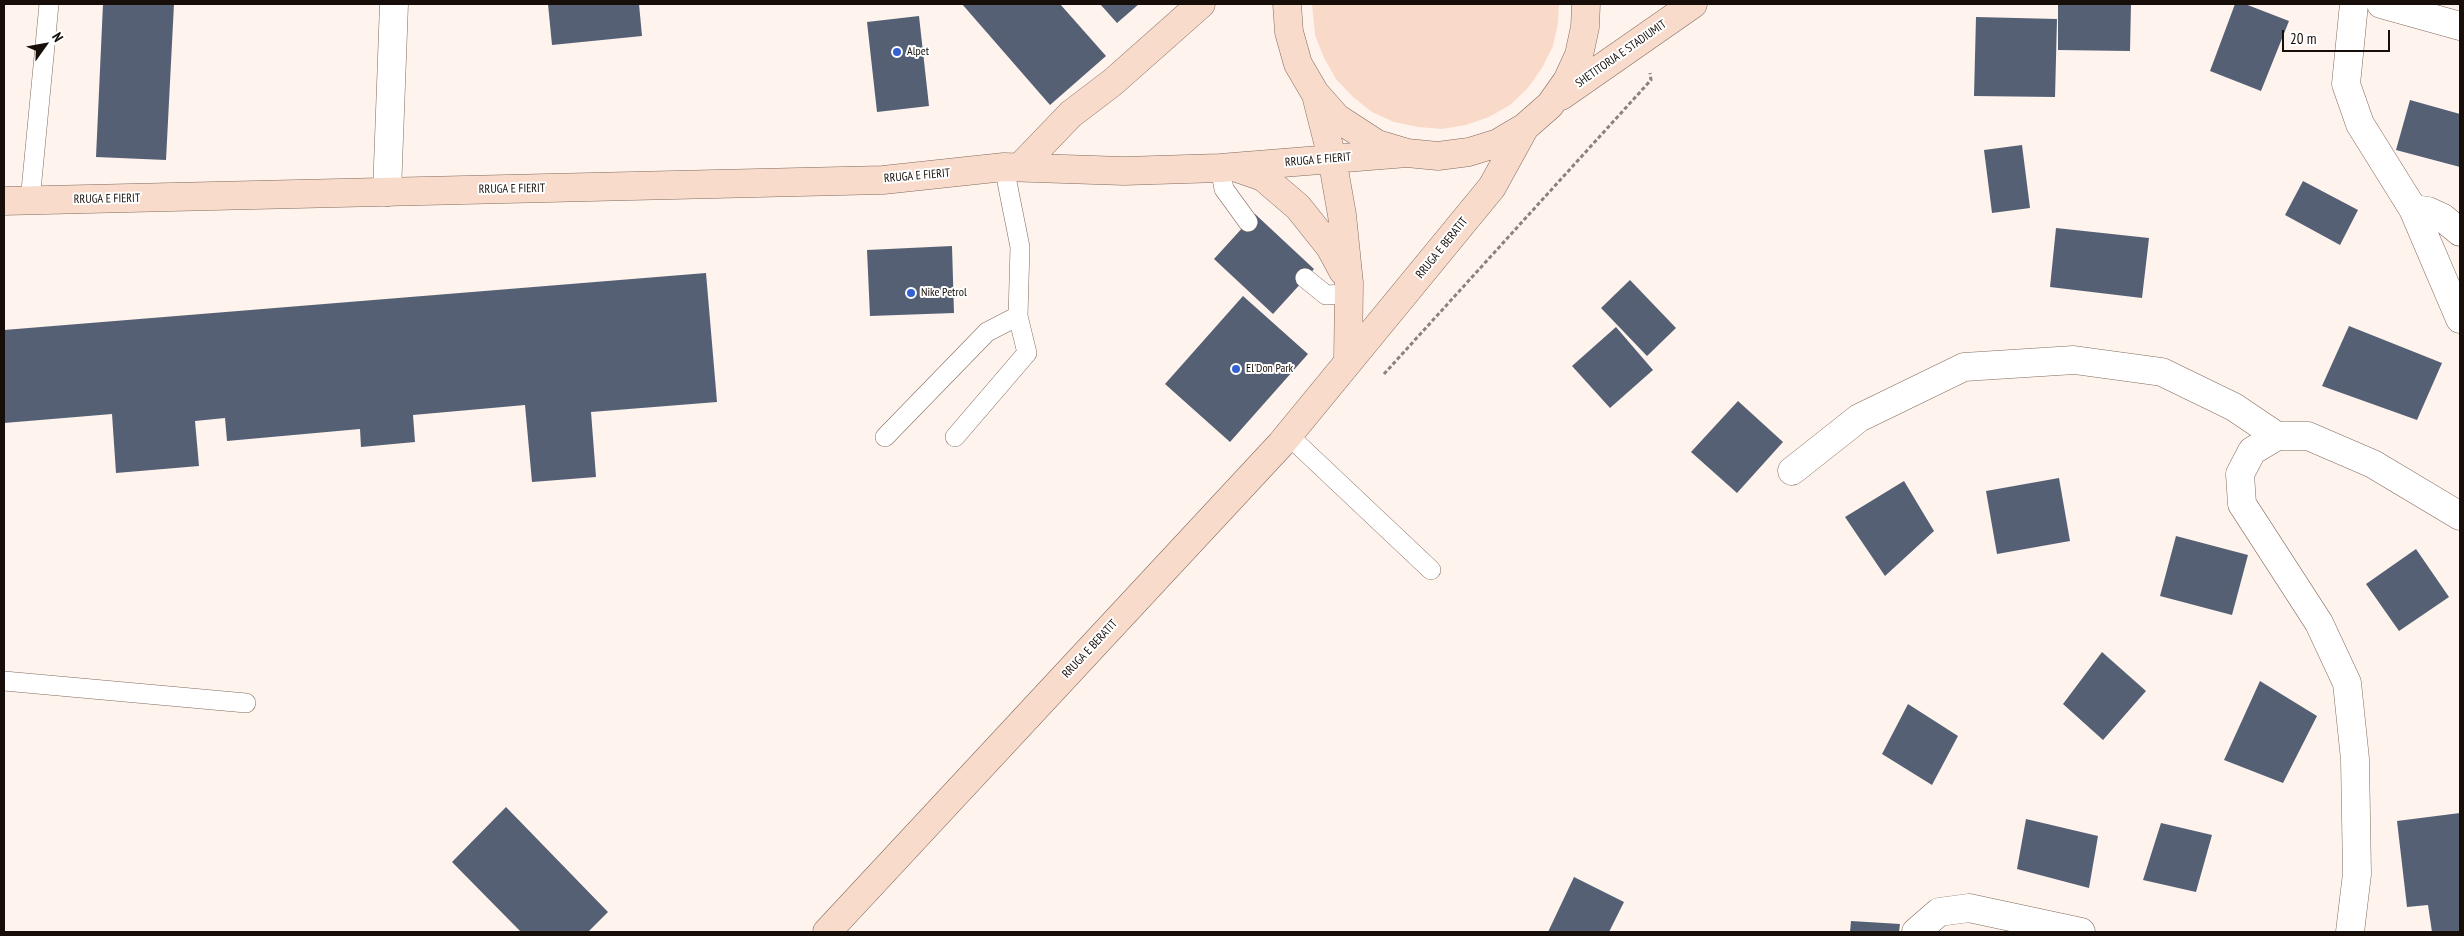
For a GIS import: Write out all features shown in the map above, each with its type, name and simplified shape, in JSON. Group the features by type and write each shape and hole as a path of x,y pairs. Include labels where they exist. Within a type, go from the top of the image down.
{"main road":[{"path":"1012,167 1072,114 1113,82 1201,4"},
{"path":"1287,4 1289,32 1298,64 1315,93 1337,118 1377,144 1407,153 1438,156 1469,152 1498,143 1525,127 1550,104 1567,81 1578,55 1586,27 1586,4"},
{"name":"SHETITORJA E STADIUMIT","path":"1550,104 1693,4"},
{"path":"1315,93 1332,158 1342,215 1349,289 1348,361"},
{"name":"RRUGA E BERATIT","path":"826,932 1288,435 1492,187 1525,127"},
{"name":"RRUGA E FIERIT","path":"17,201 883,180 1012,167 1124,171 1228,168 1407,153"},
{"path":"1228,168 1262,178 1298,208 1330,247 1349,289"}],"street":[{"path":"387,192 394,4"},
{"path":"2354,4 2346,84 2360,124 2413,209 2460,319"},
{"path":"2393,5 2460,26"},
{"path":"2413,209 2428,210 2443,218 2460,232"},
{"path":"1792,471 1859,418 1964,367 2074,360 2162,372 2234,407 2277,436"},
{"path":"2350,932 2357,874 2355,758 2347,683 2318,623 2242,504 2240,474 2252,451 2277,436 2308,436 2373,464 2460,516"},
{"path":"1916,932 1939,912 1969,908 2081,932"}],"lane":[{"path":"17,201 49,4"},
{"path":"955,437 1027,353 1018,316 1020,247 1012,167"},
{"path":"1228,168 1224,190 1248,222"},
{"path":"1306,278 1326,295 1349,289"},
{"path":"885,437 987,332 1018,316"},
{"path":"1288,435 1430,570"},
{"path":"4,681 246,703"}],"shaded area":[{"path":"1312,4 1559,4 1558,23 1553,46 1542,68 1528,88 1510,105 1489,117 1466,125 1442,129 1394,122 1372,112 1353,97 1336,79 1324,58 1315,35"}],"building":[{"path":"103,4 174,4 166,160 96,157"},
{"path":"548,4 639,4 642,36 552,45"},
{"path":"962,4 1060,4 1106,56 1050,105"},
{"path":"1100,4 1139,4 1117,23"},
{"path":"2058,4 2131,4 2130,51 2058,50"},
{"path":"2235,4 2245,4 2289,21 2261,91 2210,71"},
{"name":"Alpet","path":"919,16 929,106 877,112 867,22"},
{"path":"1976,17 2057,19 2055,97 1974,96"},
{"path":"2410,100 2460,114 2460,167 2396,150"},
{"path":"2022,145 2030,208 1992,213 1984,150"},
{"path":"2303,181 2358,210 2340,245 2285,215"},
{"path":"1255,214 1314,269 1273,314 1214,259"},
{"path":"2056,228 2149,238 2142,298 2050,287"},
{"name":"Nike Petrol","path":"952,246 954,313 870,316 867,250"},
{"path":"706,273 717,402 591,412 596,477 532,482 525,405 413,415 415,442 361,447 360,429 227,441 225,418 195,421 199,466 116,473 112,414 4,423 4,330"},
{"path":"1630,280 1676,328 1647,356 1601,308"},
{"name":"El'Don Park","path":"1243,296 1308,354 1230,442 1165,384"},
{"path":"2349,326 2442,363 2417,420 2322,386"},
{"path":"1616,327 1653,370 1610,408 1572,366"},
{"path":"1738,401 1783,442 1737,493 1691,452"},
{"path":"2059,478 2070,541 1997,554 1986,491"},
{"path":"1904,481 1934,531 1885,576 1845,517"},
{"path":"2176,536 2248,555 2232,615 2160,596"},
{"path":"2416,549 2449,597 2399,631 2366,584"},
{"path":"2102,652 2146,691 2103,740 2063,704"},
{"path":"2260,681 2317,716 2283,783 2224,760"},
{"path":"1908,704 1958,736 1932,785 1882,754"},
{"path":"506,807 608,912 588,932 521,932 452,862"},
{"path":"2460,813 2460,932 2432,932 2428,905 2407,907 2397,821"},
{"path":"2026,819 2098,836 2089,888 2017,869"},
{"path":"2161,823 2212,835 2196,892 2143,880"},
{"path":"1574,877 1624,902 1609,932 1548,932"},
{"path":"1851,921 1900,924 1899,932 1850,932"}],"place":[{"name":"Alpet","path":"897,52"},
{"name":"Nike Petrol","path":"911,293"},
{"name":"El'Don Park","path":"1236,369"}]}
